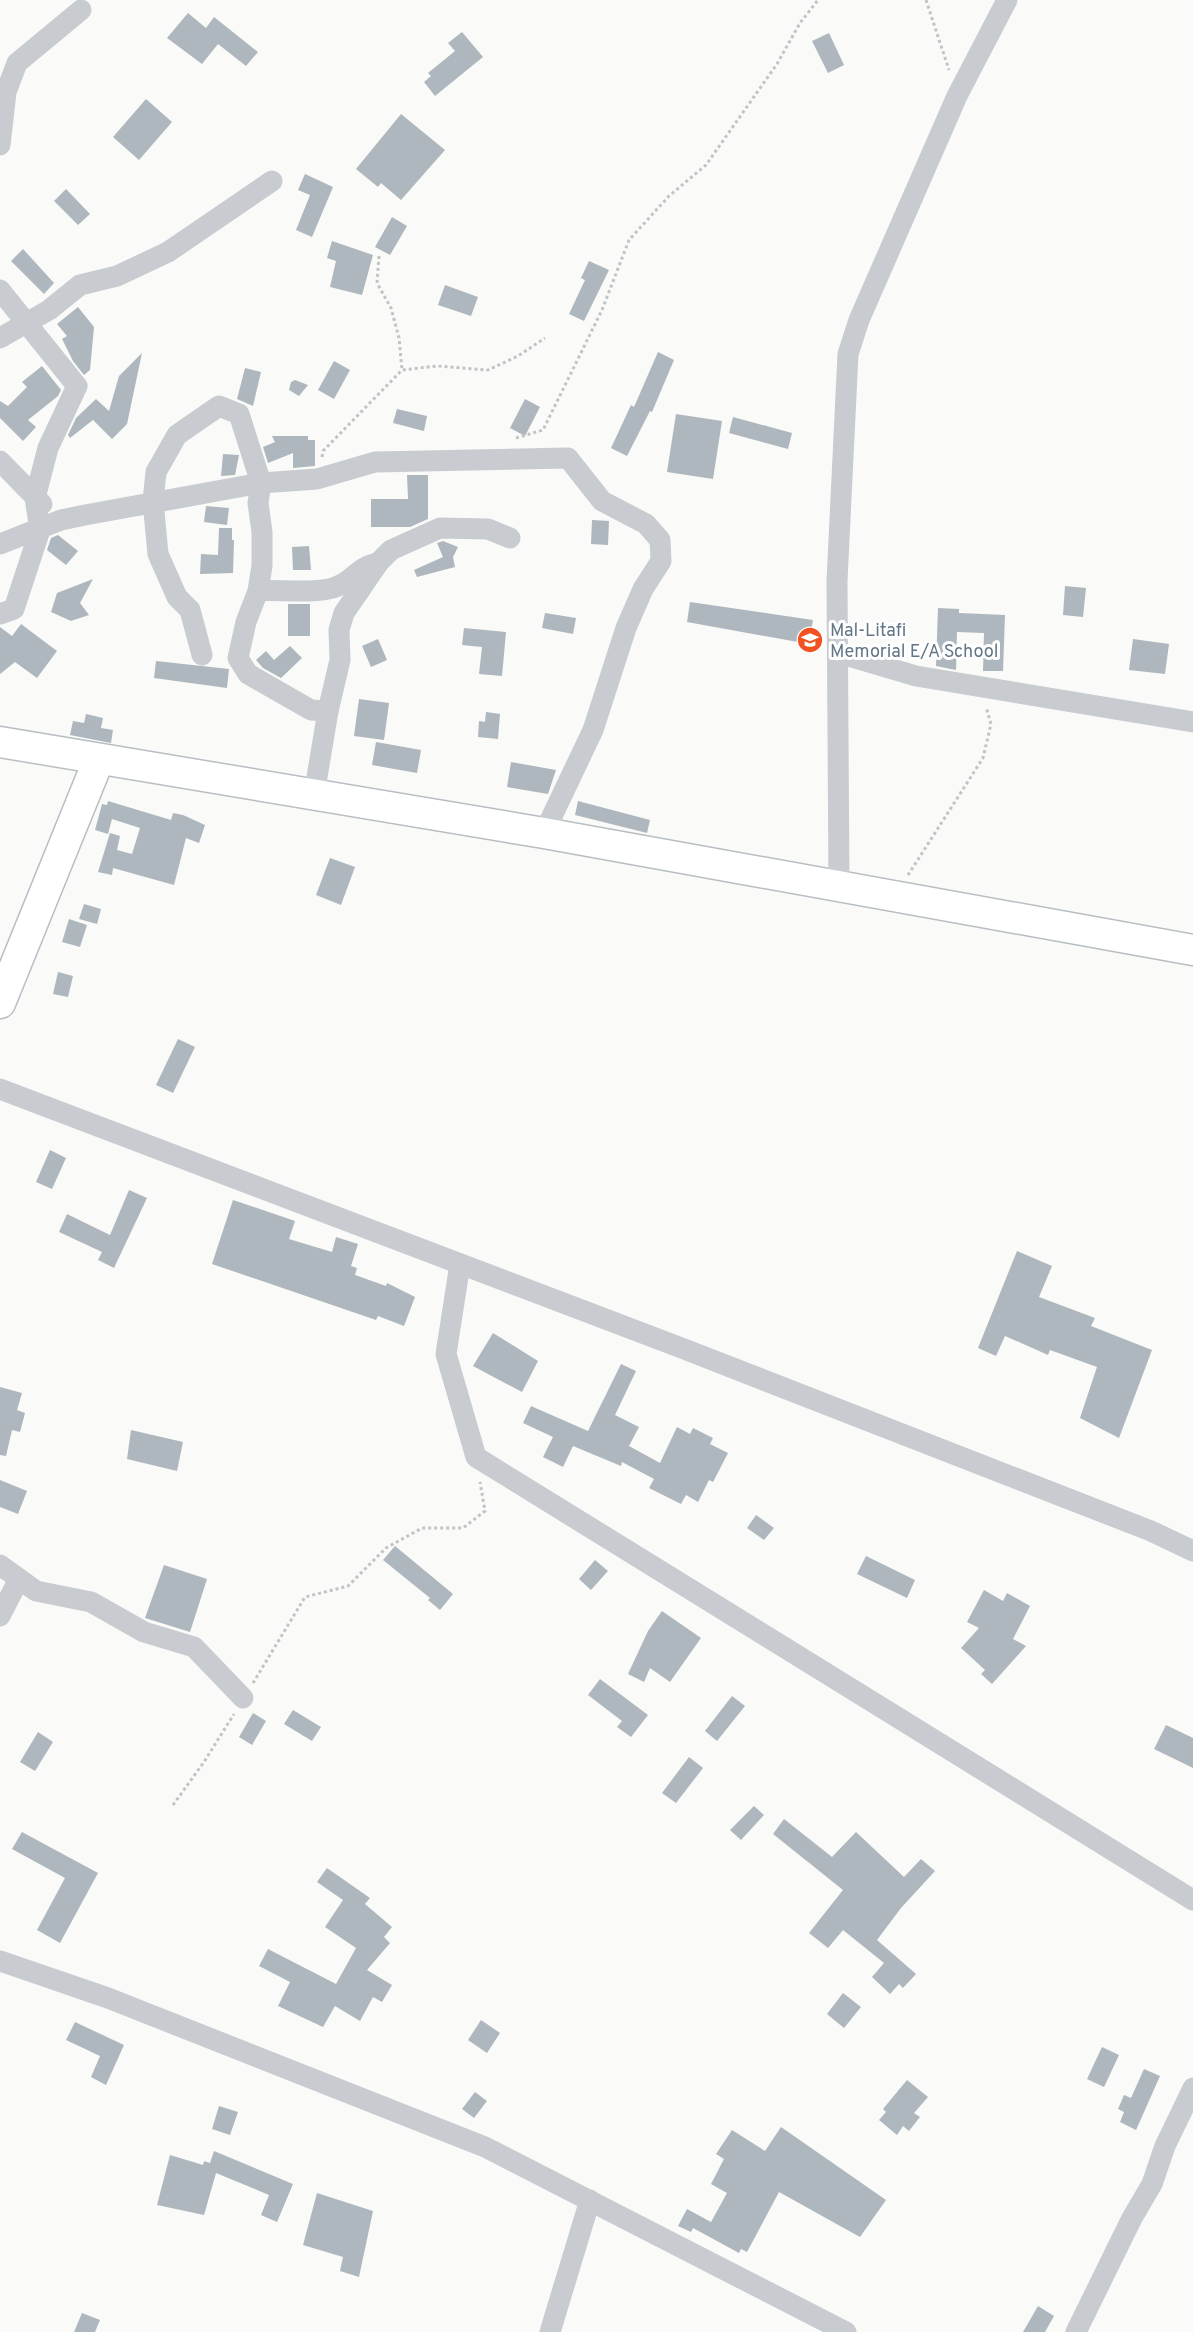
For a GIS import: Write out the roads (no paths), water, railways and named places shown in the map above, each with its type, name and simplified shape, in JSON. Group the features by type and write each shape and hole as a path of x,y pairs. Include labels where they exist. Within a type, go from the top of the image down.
{"main road":[{"path":"0,742 544,833 1193,950"},
{"path":"0,1003 99,759"}],"street":[{"path":"839,886 837,581 848,354 860,320 957,96 1007,0"},
{"path":"0,145 6,92 17,63 81,10"},
{"path":"0,339 49,310 80,285 117,276 168,252 272,181"},
{"path":"0,290 77,386 48,448 35,498 39,530 14,609 0,614"},
{"path":"202,655 190,610 177,597 158,554 153,501 156,472 177,435 219,406 239,414 261,483 258,503 262,532 262,566 258,591 246,622 238,658 248,674 311,710 328,711"},
{"path":"0,544 61,520 153,501 261,483 317,479 375,462 568,458 602,501 646,524 660,540 661,561 643,589 630,619 593,730 544,833"},
{"path":"0,460 35,498 61,520"},
{"path":"314,795 328,711 340,660 339,630 344,614 379,562 391,550 440,528 488,528 510,538"},
{"path":"258,591 309,591 338,586 356,572 379,562"},
{"path":"838,653 916,676 1193,722"},
{"path":"0,1089 1008,1476 1193,1551"},
{"path":"460,1264 446,1354 476,1457 1193,1900"},
{"path":"0,1565 36,1591 91,1602 144,1632 194,1647 243,1698"},
{"path":"0,1616 20,1579"},
{"path":"0,1960 108,1998 485,2146 846,2332"},
{"path":"1076,2332 1132,2218 1152,2184 1165,2146 1193,2088"},
{"path":"550,2332 590,2200"}],"place":[{"name":"Mal-Litafi Memorial E/A School","path":"810,640"}]}
